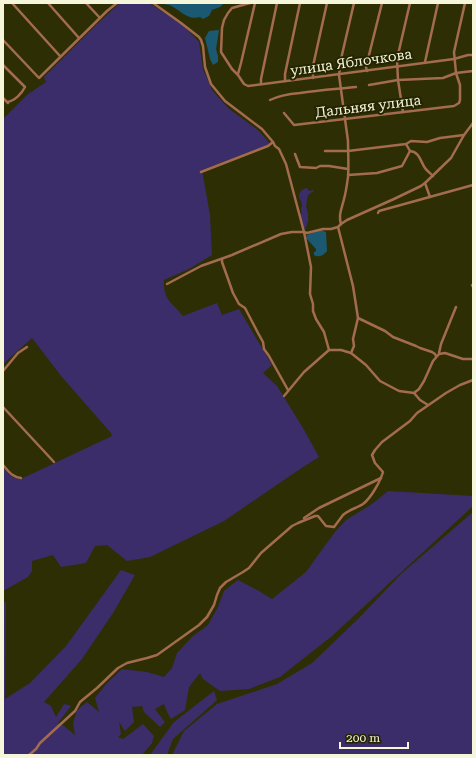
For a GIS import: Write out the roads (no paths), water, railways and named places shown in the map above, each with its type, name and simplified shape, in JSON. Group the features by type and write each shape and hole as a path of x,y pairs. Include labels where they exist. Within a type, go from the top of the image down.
{"street":[{"path":"12,3 60,56"},
{"path":"48,3 79,38"},
{"path":"86,3 100,18"},
{"path":"3,40 39,78 60,56 117,3"},
{"path":"153,3 199,37 203,46 206,67 211,84 225,101 262,129 279,149 286,164 305,233 311,267 310,294 313,304 313,311 324,332 328,350"},
{"path":"238,75 232,69 221,52 224,20 232,8 250,3"},
{"path":"238,75 255,3"},
{"path":"261,84 277,3"},
{"path":"285,81 285,74 300,3"},
{"path":"313,78 313,66 328,3"},
{"path":"341,224 339,215 348,175 348,141 339,74 353,3 350,3"},
{"path":"367,71 366,67 382,3"},
{"path":"403,112 398,80 397,59 410,3"},
{"path":"425,62 438,3"},
{"path":"456,73 454,52 465,3"},
{"name":"улица Яблочкова","path":"238,75 244,84 248,86 367,71 473,55"},
{"path":"3,65 25,86 21,93 10,102 8,103 3,98"},
{"name":"улица Яблочкова","path":"369,85 398,80 443,78 456,73 473,71"},
{"name":"Дальняя улица","path":"284,113 294,125 454,106 459,103 460,100 460,85 456,73"},
{"name":"улица Яблочкова","path":"270,100 278,96 323,89 356,87"},
{"path":"167,284 201,266 222,259 281,234 292,232 305,233 338,227 347,220 421,186 452,157 473,123"},
{"path":"325,151 348,151 406,144 412,141 427,142 440,138 464,136"},
{"path":"201,172 268,146 273,142"},
{"path":"406,144 410,151 418,154 424,167 432,176"},
{"path":"348,175 377,173 402,166 410,151"},
{"path":"295,154 300,167 316,168 320,166 330,166 348,169"},
{"path":"425,182 430,197"},
{"path":"378,213 379,211 473,184"},
{"path":"338,227 353,286 358,318 353,339 354,346 352,353"},
{"path":"222,259 233,293 239,304 245,308 263,342 264,349 288,390"},
{"path":"414,393 419,389 424,381 437,355 456,307"},
{"path":"358,318 393,337 437,355 445,353 463,359 473,359"},
{"path":"440,346 445,353"},
{"path":"3,371 18,353 27,347"},
{"path":"284,396 304,372 328,350 341,350 352,353 366,365 380,381 400,391 414,393 420,400 429,405"},
{"path":"298,522 318,516 326,526 334,527 344,514 363,504 381,478 383,472 375,463 372,455 382,442 410,421 417,413 446,393 473,380"},
{"path":"3,407 54,462"},
{"path":"3,465 11,474 21,478"},
{"path":"29,755 75,711 80,702 118,668 127,663 157,655 199,625 207,617 214,605 217,594 223,585 249,568 268,546 292,526 319,508 381,478"}],"water":[{"path":"159,3 223,4 212,10 209,16 203,19 200,17 195,18 187,16 169,5"},
{"path":"219,30 216,49 218,62 213,65 205,38 209,31"},
{"path":"321,230 326,232 327,251 325,254 316,256 314,255 314,252 316,249 306,238 307,235"}]}
